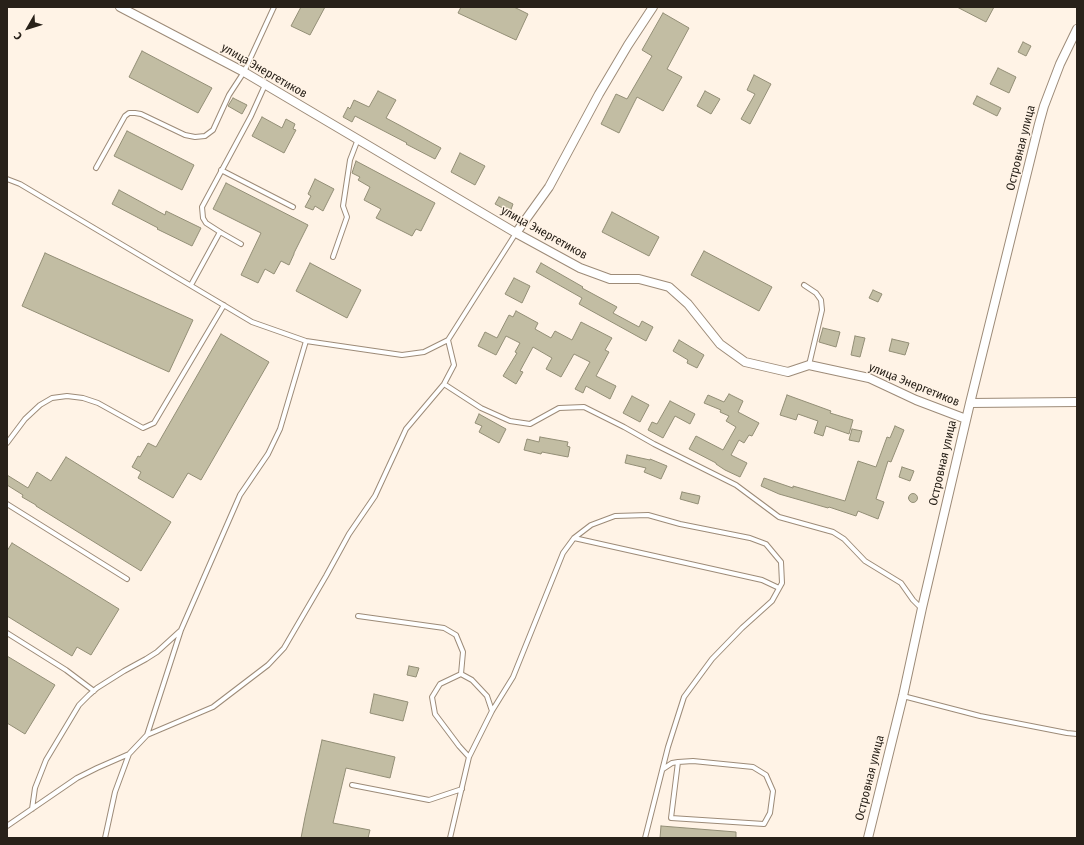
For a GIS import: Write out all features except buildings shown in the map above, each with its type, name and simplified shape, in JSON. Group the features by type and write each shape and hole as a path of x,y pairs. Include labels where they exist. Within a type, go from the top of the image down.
{"street":[{"name":"улица Энергетиков","path":"120,7 244,72 516,233 580,268 610,279 639,279 669,286 688,304 720,344 745,362 788,372 809,365 869,378 916,400 966,419"},
{"path":"516,233 549,187 599,94 628,45 653,7"},
{"name":"Островная улица","path":"868,838 903,696 966,419 1044,106 1060,64 1077,29"},
{"path":"970,403 1077,402"}],"lane":[{"path":"96,168 125,116 129,113 140,114 185,135 195,137 205,136 213,130 229,95 244,72 274,7"},
{"path":"241,244 206,223 203,218 202,207 251,116 265,85"},
{"path":"334,257 347,217 343,206 350,160 358,140"},
{"path":"221,170 293,207"},
{"path":"7,179 20,184 252,322 306,341 402,355 424,352 448,340 516,233"},
{"path":"191,285 220,232"},
{"path":"804,285 816,293 821,300 822,310 809,365"},
{"path":"7,443 25,419 40,405 52,398 67,396 83,398 98,403 143,428 154,423 224,305"},
{"path":"7,826 77,778 129,754 147,735 213,707 268,666 284,648 349,534 375,496 406,429 444,384 454,365 448,340"},
{"path":"147,735 181,630 240,495 268,454 280,429 306,341"},
{"path":"444,384 481,408 510,421 530,424 560,408 584,407 736,486 779,517 833,532 844,539 865,562 901,583 913,600 922,608"},
{"path":"7,504 127,579"},
{"path":"450,838 469,757 492,711 513,677 563,553 574,538 591,525 615,516 648,515 680,524 750,538 766,544 781,562 782,583 772,601 742,628 712,660 684,697 662,769 644,838"},
{"path":"574,538 762,580 779,588"},
{"path":"358,616 444,628 456,634 464,652 461,674"},
{"path":"32,810 35,788 46,760 79,705 94,691 124,671 157,652 181,630"},
{"path":"7,633 66,670 94,691"},
{"path":"461,674 472,680 487,696 492,711"},
{"path":"461,674 440,684 432,697 435,714 469,757"},
{"path":"903,696 980,716 1077,734"},
{"path":"105,838 115,792 129,754"},
{"path":"662,769 672,763 678,762 693,761 754,767 766,775 773,791 770,813 764,824 671,818 678,762"},
{"path":"352,785 429,800 462,789"}]}
